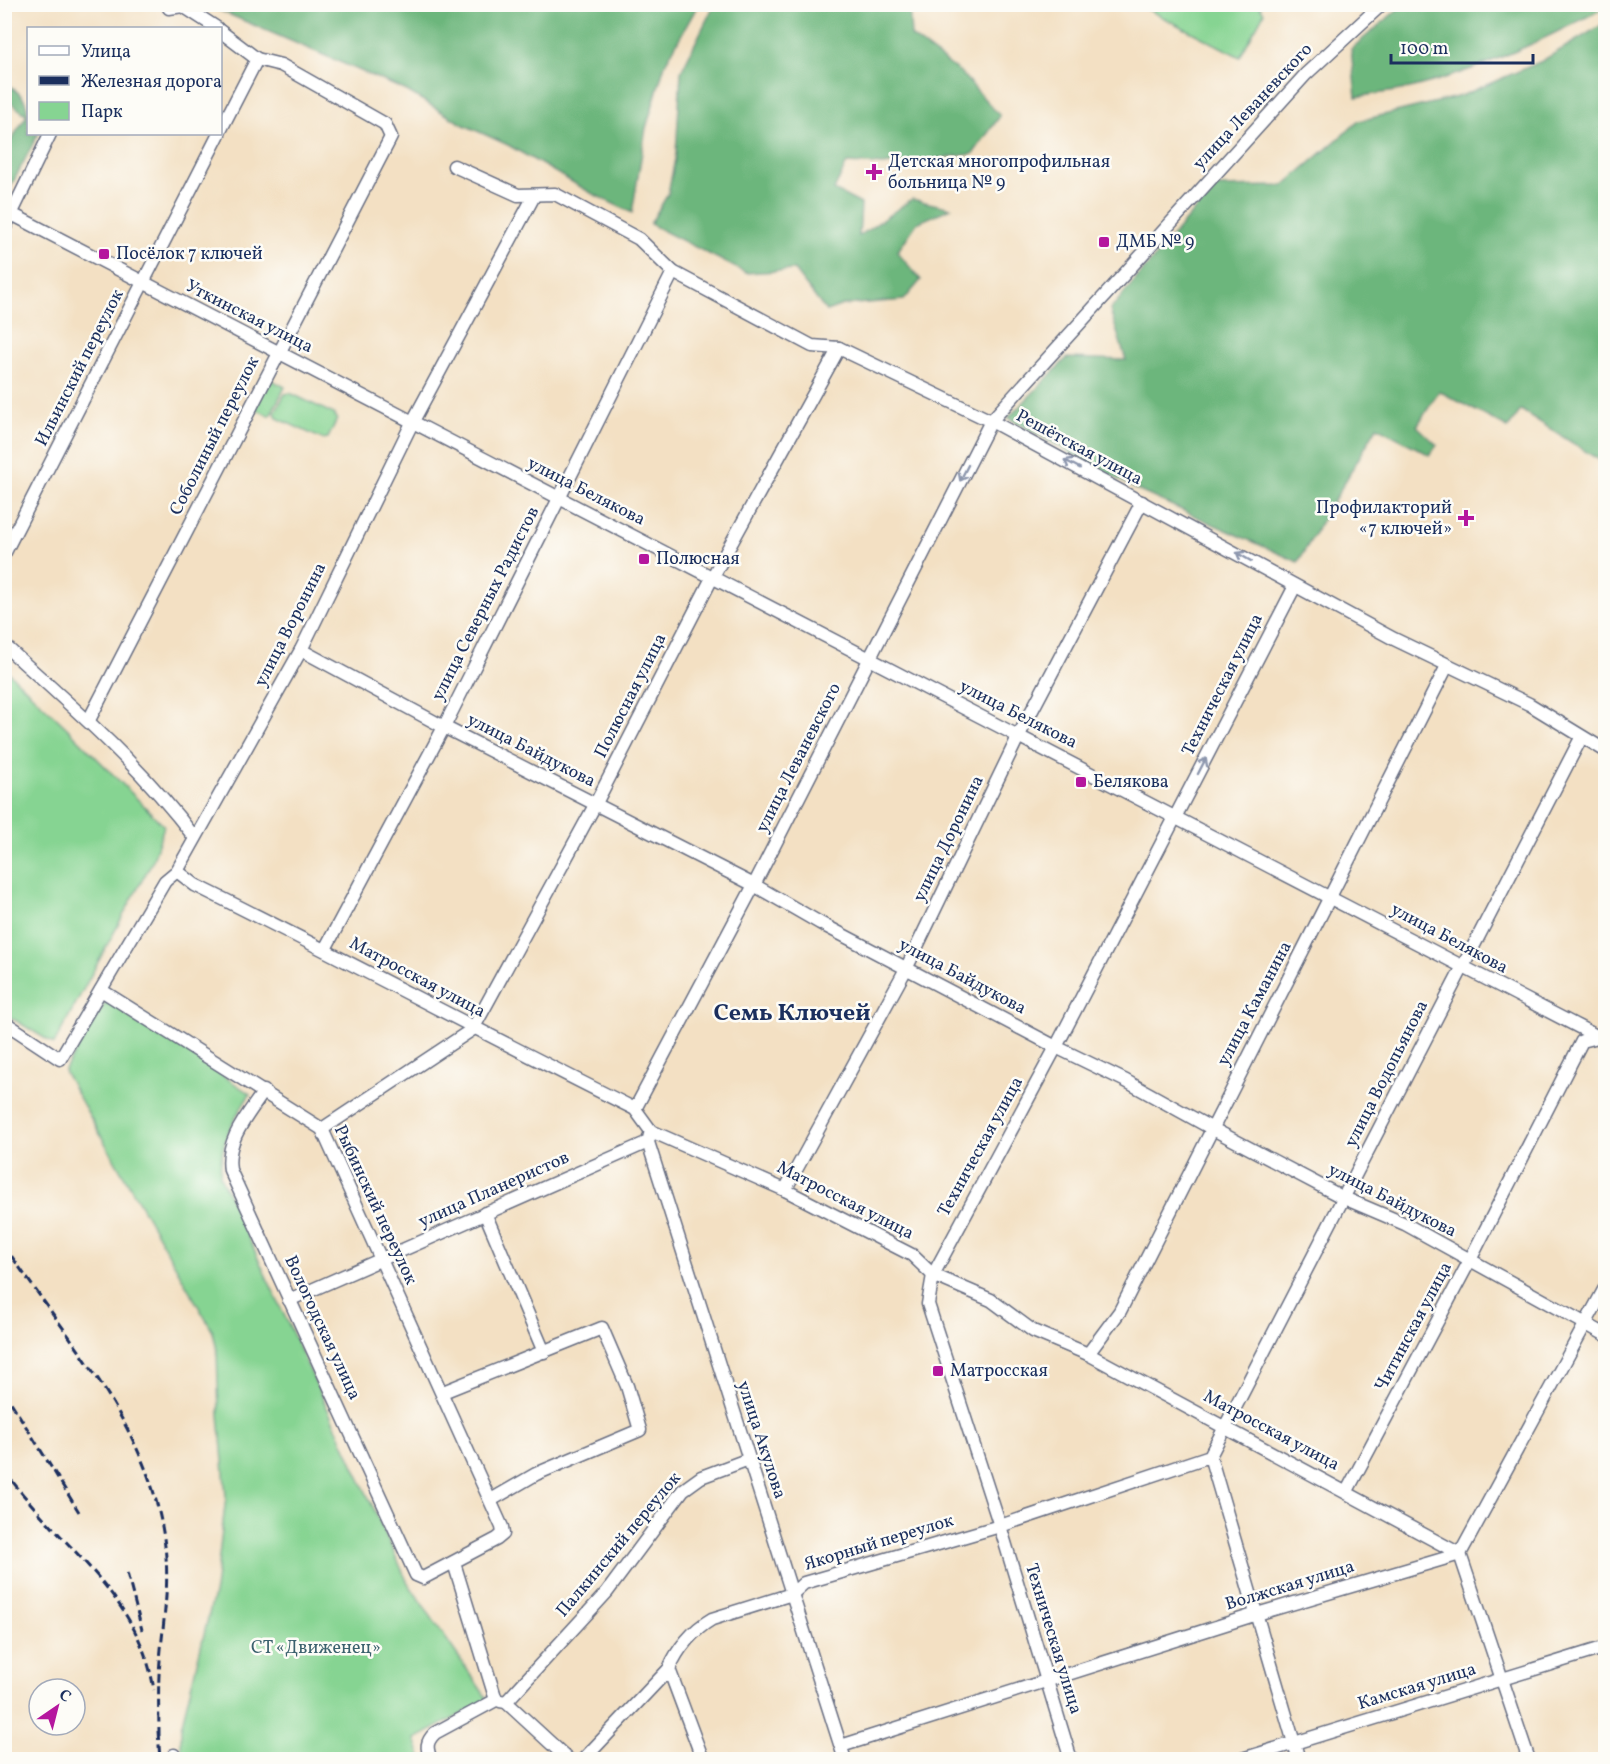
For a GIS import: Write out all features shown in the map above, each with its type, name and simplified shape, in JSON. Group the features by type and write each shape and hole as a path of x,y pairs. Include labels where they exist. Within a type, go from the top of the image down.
{"street":[{"name":"улица Леваневского","path":"635,1109 754,885 991,421 1306,74 1382,4"},
{"path":"169,8 183,6 214,27"},
{"path":"222,32 257,59"},
{"name":"Ильинский переулок","path":"222,128 257,59"},
{"name":"Соболиный переулок","path":"89,720 391,136 385,124 281,65 257,59"},
{"path":"4,229 8,212 49,135"},
{"name":"Ильинский переулок","path":"4,554 218,135"},
{"name":"Решётская улица","path":"454,166 518,195 555,194 639,240 673,272 812,346 839,348 991,421 1447,666 1529,704 1605,751"},
{"name":"улица Воронина","path":"4,1022 60,1059 165,881 177,871 301,650 412,423 534,196"},
{"name":"Уткинская улица","path":"8,212 412,423"},
{"name":"улица Северных Радистов","path":"325,949 444,727 673,272"},
{"name":"Полюсная улица","path":"322,1129 473,1029 596,805 712,578 839,348"},
{"name":"улица Белякова","path":"412,423 1332,897 1463,968 1604,1038"},
{"name":"улица Доронина","path":"786,1190 907,967 1019,735 1142,502"},
{"name":"Техническая улица","path":"1071,1760 1000,1526 928,1304 933,1275 1056,1047 1295,586"},
{"path":"4,645 89,720 162,794 195,838"},
{"name":"улица Байдукова","path":"301,650 444,727 754,885 819,923 907,967 1056,1047 1126,1081 1344,1198 1405,1224 1469,1262 1605,1335"},
{"name":"улица Каманина","path":"1088,1354 1120,1311 1210,1128 1332,897 1447,666"},
{"name":"улица Водопьянова","path":"1223,1426 1344,1198 1581,738"},
{"name":"Матросская улица","path":"177,871 195,885 325,949 473,1029 635,1109 650,1137 786,1190 912,1255 933,1275 991,1300 1033,1331 1088,1354 1347,1491 1460,1554"},
{"name":"Рыбинский переулок","path":"101,990 322,1129 443,1392 503,1534 454,1563"},
{"name":"Читинская улица","path":"1347,1491 1469,1262 1582,1041 1604,1038"},
{"name":"Вологодская улица","path":"264,1091 234,1137 228,1155 230,1170 417,1575 423,1578 454,1563"},
{"name":"улица Планеристов","path":"289,1300 485,1214 650,1137"},
{"name":"улица Акулова","path":"650,1137 845,1760"},
{"path":"485,1214 544,1352"},
{"path":"1530,1760 1460,1554 1605,1286"},
{"path":"443,1392 602,1328 627,1386 640,1430 536,1474 490,1500"},
{"path":"1223,1426 1210,1456 1299,1760"},
{"name":"Якорный переулок","path":"583,1760 669,1669 673,1659 700,1626 739,1609 792,1594 804,1583 1000,1526 1210,1456"},
{"name":"Палкинский переулок","path":"431,1760 426,1747 428,1740 435,1733 501,1701 607,1592 683,1490 701,1477 749,1459"},
{"name":"Волжская улица","path":"841,1746 1257,1614 1460,1554"},
{"path":"454,1563 476,1643 501,1701 569,1760"},
{"name":"Камская улица","path":"1239,1760 1605,1647"},
{"path":"669,1669 703,1760"}],"green space":[{"path":"698,4 665,64 646,128 632,213 593,194 508,145 462,124 407,91 207,5"},
{"path":"1605,4 1606,7 1534,43 1461,73 1410,88 1356,97 1351,49 1403,5"},
{"path":"714,5 909,5 911,36 961,73 1000,116 973,154 883,165 847,163 834,190 861,204 859,236 912,199 951,208 917,223 897,252 921,280 904,300 843,305 826,311 794,270 746,273 650,224 668,194 676,154 681,72"},
{"path":"1139,5 1259,5 1264,13 1240,57"},
{"path":"1605,23 1605,464 1521,410 1508,428 1439,391 1417,426 1437,445 1430,455 1377,427 1298,562 1139,491 1008,418 1067,358 1126,360 1110,310 1214,187 1283,186 1359,121 1461,96 1542,61"},
{"path":"5,83 23,98 27,115 5,99"},
{"path":"27,115 27,135 37,135 5,198 5,150"},
{"path":"270,379 285,387 270,416 255,409"},
{"path":"290,393 334,414 337,419 328,438 322,439 277,418 275,412 285,394"},
{"path":"5,669 164,826 153,860 54,1044 5,1014"},
{"name":"СТ «Движенец»","path":"108,998 250,1094 228,1132 222,1152 220,1176 408,1583 488,1700 415,1739 422,1759 184,1759 181,1727 215,1590 226,1497 219,1414 217,1350 213,1332 64,1071"}],"railway":[{"path":"4,1245 106,1392 128,1430 146,1470 159,1513 167,1572 159,1675 159,1739"},
{"path":"4,1391 79,1512"},
{"path":"4,1470 25,1497 114,1597 145,1655 154,1690"},
{"path":"127,1573 142,1630"},
{"path":"158,1731 160,1760"}],"place":[{"name":"Детская многопрофильная больница № 9","path":"874,172"},
{"name":"ДМБ № 9","path":"1104,242"},
{"name":"Посёлок 7 ключей","path":"104,254"},
{"name":"Профилакторий «7 ключей»","path":"1466,518"},
{"name":"Полюсная","path":"644,559"},
{"name":"Белякова","path":"1081,782"},
{"name":"Матросская","path":"938,1371"}],"district":[{"name":"Семь Ключей","path":"792,1014"}]}
